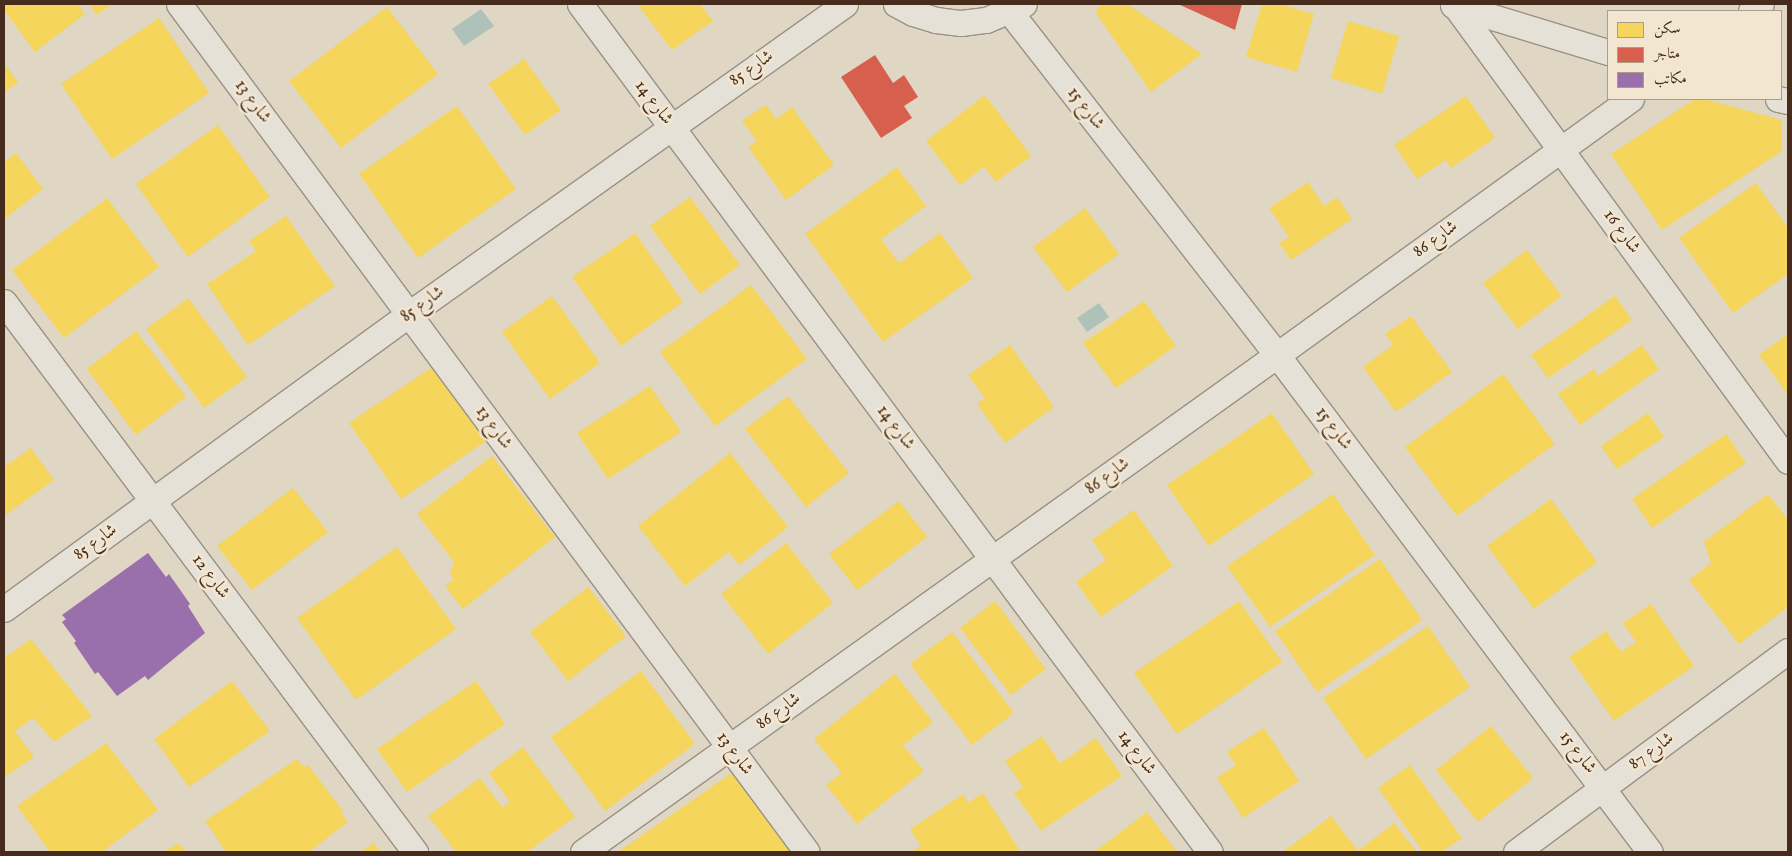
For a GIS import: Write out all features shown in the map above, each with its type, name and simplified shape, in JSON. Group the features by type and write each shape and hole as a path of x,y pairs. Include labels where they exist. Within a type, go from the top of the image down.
{"street":[{"name":"شارع 13","path":"179,4 807,852"},
{"name":"شارع 14","path":"580,4 1210,852"},
{"name":"شارع 85","path":"4,609 154,502 409,314 845,4"},
{"path":"896,4 913,13 936,20 961,23 986,20 1017,8"},
{"path":"1453,5 1607,52"},
{"name":"شارع 16","path":"1453,5 1788,461"},
{"name":"شارع 15","path":"1017,8 1650,852"},
{"name":"شارع 86","path":"583,852 1630,100"},
{"name":"شارع 12","path":"4,302 414,852"},
{"name":"شارع 87","path":"1516,852 1788,651"}],"shaded area":[{"path":"481,9 494,26 464,46 452,29"},
{"path":"1099,303 1109,317 1087,332 1077,318"}],"building: سكن":[{"path":"4,4 78,4 85,14 35,52 4,10"},
{"path":"89,4 112,4 97,15"},
{"path":"637,4 700,4 713,21 672,50"},
{"path":"1102,4 1127,4 1202,54 1151,92 1095,12"},
{"path":"1262,4 1279,4 1314,14 1297,72 1246,57"},
{"path":"387,7 438,74 341,148 289,81"},
{"path":"159,18 209,93 112,159 61,84"},
{"path":"1348,21 1399,36 1382,94 1331,78"},
{"path":"524,59 561,110 525,135 488,84"},
{"path":"4,63 18,82 4,93"},
{"path":"985,95 1031,156 996,182 984,167 960,185 926,141"},
{"path":"1466,96 1495,138 1451,168 1446,160 1417,179 1394,145"},
{"path":"1693,100 1708,100 1782,120 1782,151 1662,230 1611,154"},
{"path":"766,105 776,119 792,107 834,165 786,200 748,147 757,141 742,121"},
{"path":"457,106 516,189 418,258 359,174"},
{"path":"218,125 270,197 188,257 136,184"},
{"path":"16,153 43,189 4,219 4,162"},
{"path":"897,167 926,206 881,239 899,263 940,233 973,278 883,342 805,234"},
{"path":"1308,182 1324,206 1337,197 1352,219 1291,260 1279,243 1289,237 1269,208"},
{"path":"1756,183 1788,228 1788,274 1733,313 1679,238"},
{"path":"690,197 740,265 700,294 650,226"},
{"path":"107,198 159,267 64,338 12,270"},
{"path":"1085,208 1119,254 1067,292 1033,247"},
{"path":"286,216 335,286 248,345 207,284 256,251 249,241"},
{"path":"635,233 683,302 621,346 572,277"},
{"path":"1527,250 1562,296 1518,329 1483,283"},
{"path":"751,285 807,359 715,426 660,352"},
{"path":"552,296 600,363 550,399 502,332"},
{"path":"1615,296 1632,320 1548,378 1531,355"},
{"path":"188,298 247,377 204,408 146,329"},
{"path":"1144,301 1176,346 1116,388 1083,343"},
{"path":"1411,316 1452,372 1396,412 1363,367 1393,345 1385,334"},
{"path":"136,331 186,397 136,435 87,369"},
{"path":"1788,334 1788,395 1759,355"},
{"path":"1010,345 1054,407 1005,443 977,404 985,398 968,375"},
{"path":"1642,345 1659,369 1580,425 1558,394 1594,369 1598,376"},
{"path":"437,364 489,439 401,499 349,423"},
{"path":"1503,374 1555,444 1457,516 1405,447"},
{"path":"650,386 681,432 608,479 577,433"},
{"path":"788,396 849,473 806,507 745,429"},
{"path":"1272,413 1314,474 1209,546 1167,485"},
{"path":"1648,413 1664,437 1617,469 1601,446"},
{"path":"1726,434 1746,463 1652,528 1632,499"},
{"path":"31,448 54,480 4,516 4,467"},
{"path":"730,453 788,527 739,565 729,552 685,586 638,526"},
{"path":"492,456 555,537 463,609 445,586 454,579 450,574 454,562 417,514"},
{"path":"293,488 328,532 252,590 217,546"},
{"path":"1333,494 1375,555 1270,627 1227,566"},
{"path":"1768,494 1788,520 1788,607 1739,644 1689,580 1711,563 1704,542"},
{"path":"1551,499 1597,562 1534,609 1487,546"},
{"path":"899,501 927,537 857,590 829,554"},
{"path":"1134,510 1173,566 1101,617 1076,582 1106,560 1092,540"},
{"path":"786,543 833,603 768,654 721,594"},
{"path":"397,547 456,629 356,700 297,618"},
{"path":"1380,559 1422,620 1317,692 1275,631"},
{"path":"588,587 626,636 568,681 530,632"},
{"path":"995,601 1046,669 1011,695 960,628"},
{"path":"1239,601 1282,662 1177,734 1134,673"},
{"path":"1651,604 1694,666 1614,721 1569,657 1606,631 1621,652 1636,642 1623,623"},
{"path":"1428,626 1470,687 1366,759 1323,698"},
{"path":"952,632 1014,713 972,745 910,664"},
{"path":"31,639 92,716 54,742 33,718 15,731 34,757 4,777 4,658"},
{"path":"641,671 695,744 605,811 551,737"},
{"path":"895,674 933,722 903,745 924,771 857,824 826,785 842,773 814,739"},
{"path":"232,681 270,731 189,787 154,739"},
{"path":"476,681 505,724 407,792 377,749"},
{"path":"1491,726 1533,778 1478,822 1436,770"},
{"path":"1264,728 1299,781 1243,818 1217,778 1236,765 1227,752"},
{"path":"1042,736 1060,763 1096,738 1122,776 1041,831 1014,793 1023,787 1005,761"},
{"path":"106,743 158,810 102,852 50,852 17,806"},
{"path":"523,747 575,817 527,852 456,852 428,816 480,778 502,807 510,802 489,773"},
{"path":"297,759 304,767 308,765 344,812 341,814 348,822 309,852 226,852 205,821"},
{"path":"1410,765 1462,838 1442,852 1423,852 1378,788"},
{"path":"733,772 790,852 618,852"},
{"path":"983,793 1019,849 1014,852 911,852 921,846 910,829 963,794 968,803"},
{"path":"1147,812 1177,852 1094,852"},
{"path":"1331,816 1358,851 1394,823 1417,852 1283,852"},
{"path":"178,843 186,852 164,852"},
{"path":"374,843 380,852 361,852"}],"building: متاجر":[{"path":"1178,4 1242,4 1235,30"},
{"path":"875,55 893,83 904,75 918,97 904,106 912,118 881,138 841,77"}],"building: مكاتب":[{"path":"148,553 166,577 169,574 190,604 188,606 205,633 148,680 145,676 117,696 98,672 95,674 74,643 76,641 62,622 66,619 62,615"}]}
